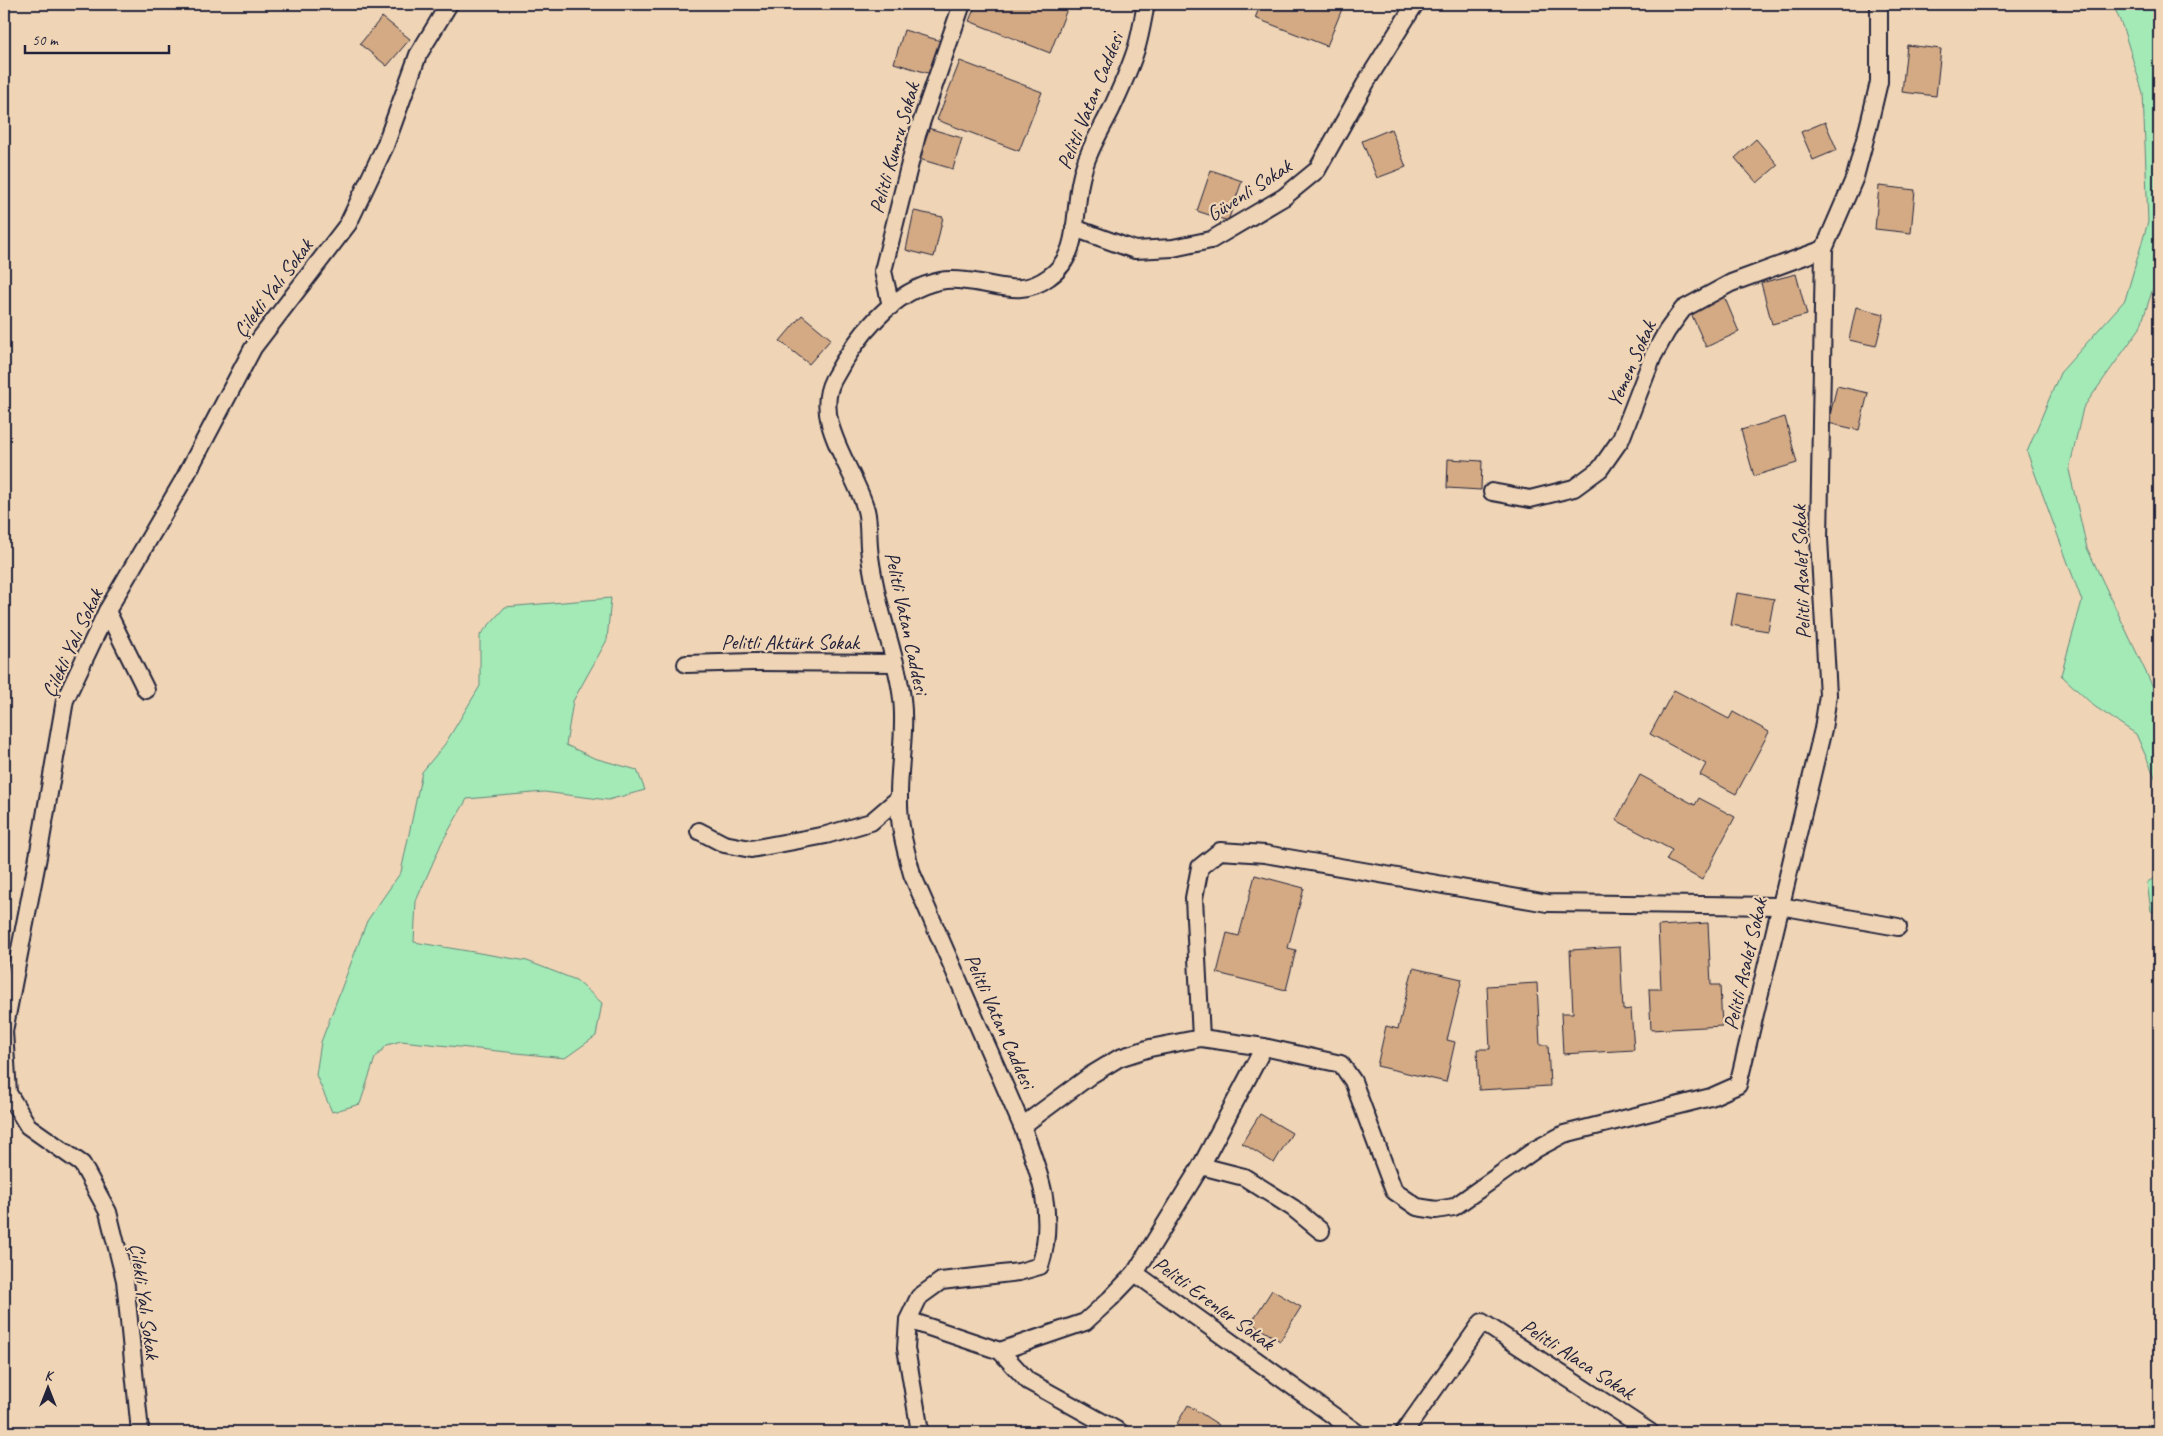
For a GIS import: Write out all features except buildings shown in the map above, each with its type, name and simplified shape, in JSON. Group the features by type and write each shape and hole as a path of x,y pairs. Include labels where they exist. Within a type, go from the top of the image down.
{"street":[{"name":"Çilekli Yalı Sokak","path":"140,1432 125,1280 108,1212 82,1164 28,1126 8,1093 4,1031 38,857 65,700 107,611 184,479 253,348 348,224 385,146 418,55 449,4"},
{"name":"Pelitli Kumru Sokak","path":"891,306 883,271 917,135 962,4"},
{"name":"Pelitli Vatan Caddesi","path":"920,1432 906,1348 908,1320 919,1297 941,1281 1019,1272 1040,1266 1046,1248 1048,1213 1036,1161 1022,1126 912,874 902,837 899,798 903,721 902,700 895,663 870,562 867,513 858,486 838,447 830,424 826,400 832,381 864,333 891,306 915,289 941,280 968,281 1000,288 1024,289 1048,279 1063,266 1071,248 1081,176 1137,48 1146,4"},
{"name":"Güvenli Sokak","path":"1074,228 1135,250 1173,248 1211,240 1284,197 1317,170 1368,79 1415,4"},
{"name":"Pelitli Asalet Sokak","path":"1022,1126 1091,1075 1119,1058 1150,1048 1201,1038 1264,1047 1341,1064 1353,1081 1394,1191 1417,1207 1436,1210 1454,1207 1536,1149 1564,1134 1711,1097 1738,1085 1823,729 1828,695 1819,539 1824,249 1855,177 1879,82 1879,4"},
{"name":"Yemen Sokak","path":"1492,492 1530,499 1574,488 1600,468 1621,439 1653,356 1667,331 1683,309 1730,283 1824,249"},
{"path":"107,611 146,690"},
{"name":"Pelitli Aktürk Sokak","path":"686,664 753,662 895,663"},
{"path":"699,831 724,844 751,849 826,835 871,822 899,798"},
{"path":"1201,1038 1194,898 1200,867 1220,851 1265,854 1547,903 1780,906 1898,927"},
{"name":"Pelitli Erenler Sokak","path":"1264,1047 1201,1166 1135,1273 1356,1432"},
{"path":"1201,1166 1244,1176 1293,1208 1321,1231"},
{"path":"1000,1351 1085,1322 1110,1300 1135,1273"},
{"path":"908,1320 1000,1351 1028,1382 1120,1432"},
{"name":"Pelitli Alaca Sokak","path":"1404,1432 1482,1322 1650,1432"}],"green space":[{"path":"2113,4 2159,4 2159,270 2140,328 2083,408 2069,470 2087,548 2152,685 2159,690 2159,786 2136,734 2094,706 2061,675 2082,601 2027,452 2060,373 2125,300 2148,222 2143,93 2123,28"},
{"path":"611,598 607,640 573,701 566,745 594,758 637,770 645,790 608,800 544,792 467,799 442,842 416,901 414,942 527,961 576,980 602,1003 596,1036 565,1058 401,1041 387,1045 375,1058 360,1104 332,1112 316,1075 321,1042 367,921 401,872 422,772 445,744 480,686 480,635 505,607"},
{"path":"2159,876 2159,915 2151,911 2147,882"}]}
